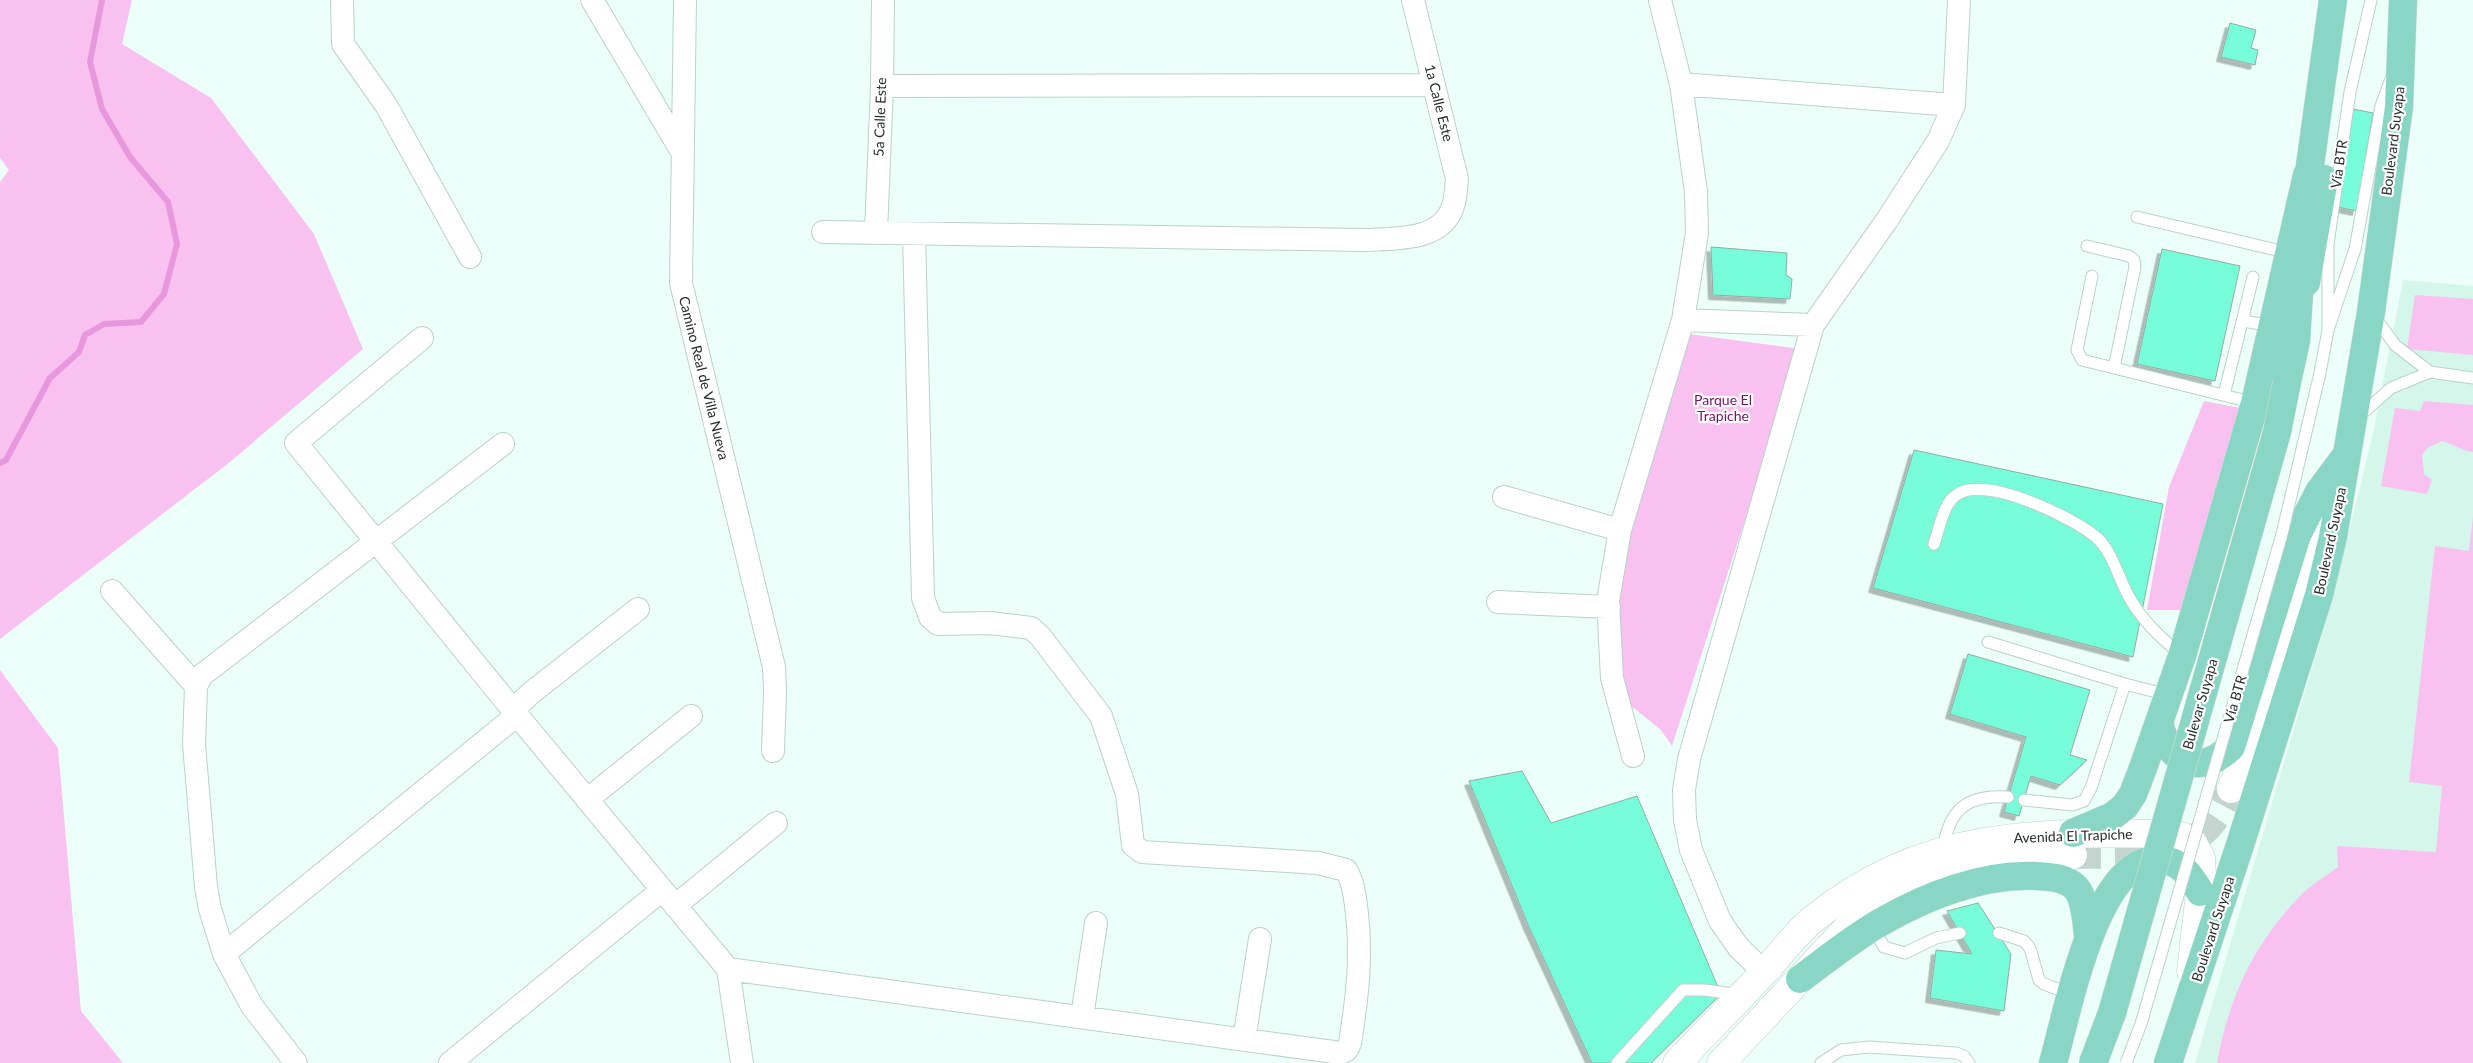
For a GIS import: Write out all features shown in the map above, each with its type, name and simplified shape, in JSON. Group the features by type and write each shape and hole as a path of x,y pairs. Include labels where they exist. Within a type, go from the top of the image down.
{"main road":[{"path":"2296,341 2307,176 2333,0"},
{"path":"2296,341 2352,0"},
{"name":"Boulevard Suyapa","path":"2168,1063 2319,595 2349,452 2371,312 2399,107 2403,26 2414,0"},
{"path":"2073,844 2113,816 2125,806 2134,794 2159,723 2182,656 2256,403 2307,176"},
{"name":"Bulevar Suyapa","path":"2093,1063 2115,1003 2274,442 2296,341"},
{"path":"2159,723 2162,737 2169,750 2180,758 2194,763 2208,763 2221,757 2231,747 2297,535 2319,492 2349,452"},
{"path":"2231,788 2244,759 2303,569 2316,536 2341,491"},
{"name":"Avenida El Trapiche","path":"1677,1063 1811,920 1858,888 1896,867 1969,843 2043,834 2073,844"},
{"name":"Avenida El Trapiche","path":"1721,1063 1852,924 1882,902 1912,884 1943,872 1982,861 2073,844 2170,834 2182,836 2193,843 2201,858 2200,892 2185,1014"},
{"path":"2053,1063 2088,936 2114,887 2124,875 2134,866 2148,860 2162,859 2182,867 2200,892"},
{"path":"1800,979 1873,927 1909,908 1943,893 1977,883 2021,875 2055,877 2068,882 2077,890 2083,902 2088,936"},
{"path":"1704,1063 1758,1007 1765,997 1768,980 1764,972"}],"street":[{"path":"342,0 343,44 386,105 470,257"},
{"path":"592,0 682,152"},
{"name":"Camino Real de Villa Nueva","path":"685,0 680,272 682,294 731,485 774,667 773,751"},
{"name":"5a Calle Este","path":"876,233 882,86 883,0"},
{"name":"1a Calle Este","path":"914,234 1364,240 1418,237 1438,227 1453,207 1457,179 1413,0"},
{"path":"1633,756 1612,678 1609,607 1620,530 1683,320 1698,233 1696,192 1681,84 1660,0"},
{"path":"1764,972 1739,948 1720,921 1691,850 1685,820 1684,790 1692,750 1813,325 1892,212 1938,140 1954,105 1959,0"},
{"path":"882,86 1434,84"},
{"path":"1681,84 1954,105"},
{"path":"728,969 1341,1053 1347,1050 1350,1043 1360,979 1361,946 1352,879 1346,870 1318,864 1142,852 1133,844 1126,794 1101,716 1040,636 1032,628 990,623 938,624 930,617 923,598 914,234 823,232"},
{"path":"1683,320 1813,325"},
{"path":"422,338 296,443 375,542 728,969 742,1063"},
{"path":"296,1063 259,1017 224,954 217,936 206,886 194,744 196,686 202,675 503,444"},
{"path":"1504,497 1620,530"},
{"path":"112,591 196,686"},
{"path":"1498,602 1609,607"},
{"path":"224,954 515,712 531,693 638,609"},
{"path":"588,799 691,716"},
{"path":"450,1063 668,898 776,823"},
{"path":"1082,1017 1096,922"},
{"path":"1244,1040 1260,939"}],"lane":[{"name":"Vía BTR","path":"2328,330 2328,244 2350,92 2370,0"},
{"name":"Vía BTR","path":"2126,1063 2141,1024 2282,534 2320,373 2328,330 2355,249 2381,106 2403,26"},
{"path":"2137,217 2289,254"},
{"path":"2087,246 2129,256 2134,260 2135,267 2114,368"},
{"path":"2092,276 2078,355 2082,360 2256,403"},
{"path":"2224,395 2252,277"},
{"path":"2371,312 2395,345 2430,372 2473,378"},
{"path":"2243,321 2273,326"},
{"path":"2354,420 2392,388 2430,372"},
{"path":"1934,544 1946,510 1953,497 1960,492 1974,490 2005,494 2050,509 2097,537 2114,562 2126,593 2146,624 2182,656"},
{"path":"1988,642 2168,696"},
{"path":"2024,800 2072,805 2084,801 2091,788 2125,684"},
{"path":"1943,850 1945,838 1958,809 1974,800 1991,796 2008,798"},
{"path":"1873,927 1884,948 1905,953 1936,938 1960,933"},
{"path":"1999,933 2024,942 2030,948 2039,980 2044,984 2072,995"},
{"path":"1617,1063 1683,990 1705,990 1742,995"},
{"path":"1821,1063 1841,1050 1869,1047 1956,1053 1969,1063"}],"shaded area":[{"path":"2403,280 2473,286 2473,1063 2195,1063 2333,597 2372,438"}],"green space":[{"path":"0,0 132,0 122,44 211,98 314,234 363,349 230,462 0,639 0,182 9,170 0,158"},
{"path":"2415,295 2473,299 2473,355 2407,349"},
{"name":"Parque El Trapiche","path":"1689,334 1800,349 1672,746 1661,730 1630,705 1622,675 1616,608 1623,555"},
{"path":"2204,401 2240,408 2182,610 2147,610 2169,487"},
{"path":"2424,401 2473,405 2473,452 2442,441 2429,447 2422,454 2424,474 2432,480 2427,494 2381,486 2395,408 2420,411"},
{"path":"2473,517 2473,1063 2217,1063 2236,993 2257,952 2284,913 2301,895 2338,867 2337,846 2436,852 2442,786 2409,782 2435,546 2469,551"},
{"path":"0,670 58,748 81,1011 123,1063 0,1063"}],"building":[{"path":"2230,23 2256,30 2251,48 2258,50 2255,65 2221,57"},
{"path":"2353,109 2373,113 2357,211 2337,207"},
{"path":"1711,247 1787,253 1786,275 1792,279 1790,299 1713,295"},
{"path":"2162,249 2240,266 2215,381 2137,364"},
{"path":"1914,450 2163,504 2133,657 1873,588"},
{"path":"1968,654 2090,690 2070,755 2087,760 2060,785 2031,776 2019,816 2004,812 2026,737 1950,714"},
{"path":"1522,771 1551,823 1637,796 1721,994 1651,1063 1592,1063 1529,927 1469,781"},
{"path":"1978,903 2011,954 2004,1011 1930,998 1936,950 1972,954 1947,911"}],"waterway":[{"path":"0,463 6,460 50,378 79,352 85,335 104,324 141,322 164,294 177,244 168,202 130,157 102,109 90,62 102,0"}],"tunnel":[{"path":"2073,855 2138,854 2171,849 2198,836 2204,831 2218,814 2231,789"}]}
